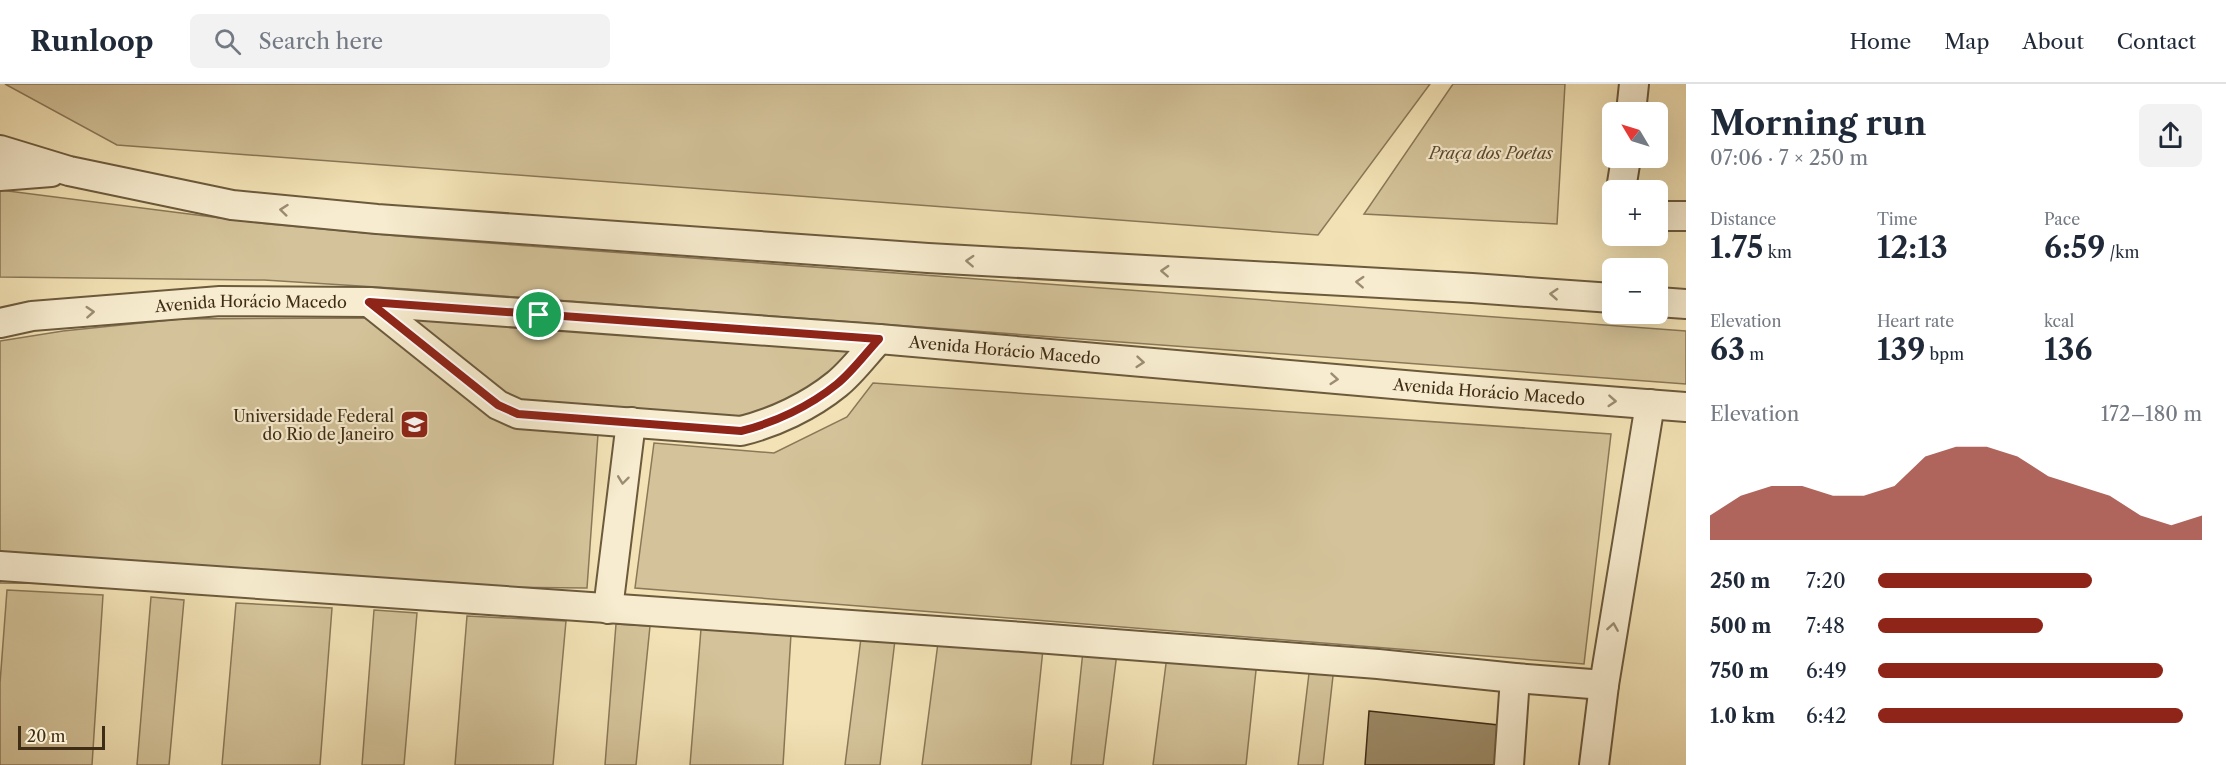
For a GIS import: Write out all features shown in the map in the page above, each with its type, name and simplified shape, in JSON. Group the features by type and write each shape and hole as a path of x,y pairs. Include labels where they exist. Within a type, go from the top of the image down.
{"street":[{"path":"1632,102 1634,84"},
{"path":"0,150 69,171 232,205 377,219 928,258 1602,297"},
{"path":"0,176 69,171"},
{"path":"1668,216 1686,216"},
{"name":"Avenida Horácio Macedo","path":"0,323 32,316 220,302 369,302 879,339 1439,388 1686,407"},
{"path":"369,302 498,405 518,414 741,431 764,426 803,406 838,384 879,339"},
{"path":"1668,302 1686,303"},
{"path":"0,306 32,316"},
{"path":"1594,765 1604,685 1650,404"},
{"path":"608,609 631,422"},
{"path":"0,566 1378,664 1604,685"},
{"path":"1509,765 1515,678"}],"green space":[{"path":"5,84 1430,84 1318,235 117,145"},
{"name":"Praça dos Poetas","path":"1453,84 1565,84 1557,224 1364,214"},
{"path":"0,190 268,224 420,238 1686,331 1686,384 408,289 264,280 0,277"},
{"path":"365,318 497,420 598,434 587,588 0,583 0,341 63,331 180,319"},
{"path":"405,319 861,347 836,378 764,418 523,409"},
{"path":"873,383 1611,434 1584,664 635,588 654,443 774,453 847,417"},
{"path":"7,590 103,595 92,765 0,765 0,683"},
{"path":"151,597 184,600 169,765 137,765"},
{"path":"236,603 332,608 320,765 222,765"},
{"path":"374,610 417,613 404,765 362,765"},
{"path":"467,616 566,621 553,765 455,765"},
{"path":"616,624 650,626 636,765 605,765"},
{"path":"701,629 791,634 783,765 690,765"},
{"path":"861,638 895,640 880,765 845,765"},
{"path":"938,643 1043,649 1031,765 922,765"},
{"path":"1083,651 1117,653 1103,765 1071,765"},
{"path":"1167,656 1257,661 1246,765 1153,765"},
{"path":"1310,665 1334,667 1323,765 1298,765"}],"building":[{"path":"1369,711 1517,727 1514,765 1365,765"},
{"path":"1369,711 1517,727 1514,765 1365,765"}],"place":[{"name":"Universidade Federal do Rio de Janeiro","path":"415,425"}],"route":[{"path":"369,302 539,315 879,339 838,384 803,406 764,426 741,431 518,414 498,405 369,302"}]}
